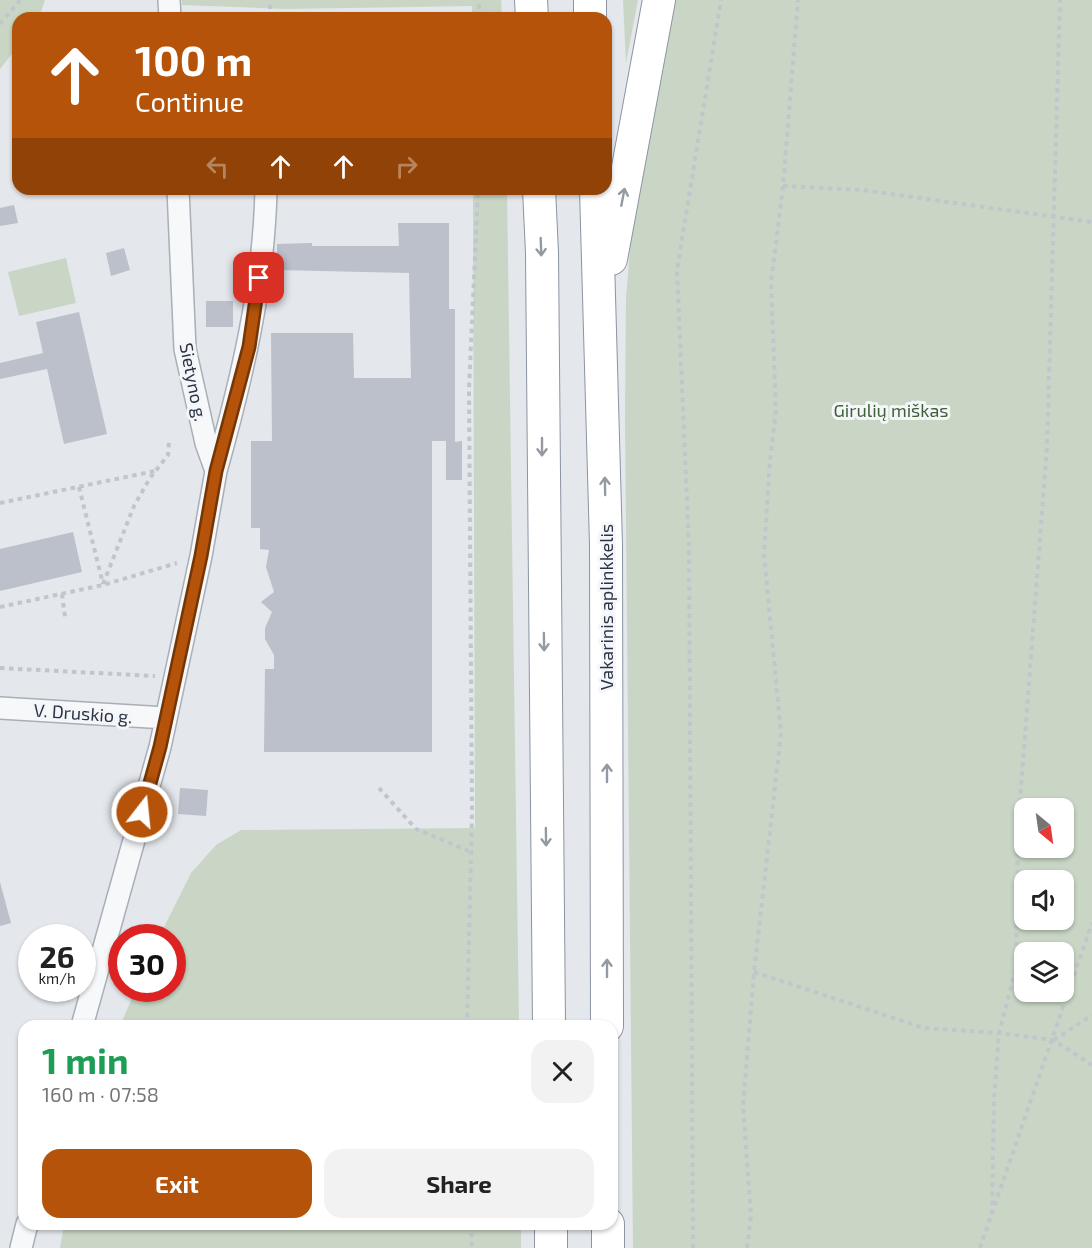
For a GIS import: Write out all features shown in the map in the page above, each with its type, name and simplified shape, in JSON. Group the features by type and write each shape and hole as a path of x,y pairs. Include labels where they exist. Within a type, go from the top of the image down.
{"highway":[{"path":"600,316 659,0"},
{"path":"539,195 542,253 549,1020"},
{"name":"Vakarinis aplinkkelis","path":"596,195 606,545 608,1020"},
{"path":"551,1230 551,1248"},
{"path":"608,1230 608,1248"}],"street":[{"name":"Sietyno g.","path":"84,1020 166,718 201,556 216,471 206,443 185,349 178,195"},
{"path":"216,471 251,336 257,301 266,195"},
{"name":"V. Druskio g.","path":"0,708 166,718"},
{"path":"21,1248 26,1230"}],"path":[{"path":"0,24 20,0"},
{"path":"693,1248 689,547 676,270 721,0"},
{"path":"747,1248 751,1216 743,1106 754,972 781,734 764,554 770,460 776,411 771,283 783,186 798,0"},
{"path":"992,1214 994,1099 999,1033 1016,968 1018,827 1047,447 1060,0"},
{"path":"783,186 862,190 1092,222"},
{"path":"467,1020 471,852 469,389 478,195"},
{"path":"103,585 134,506 168,455 169,442"},
{"path":"0,503 156,471"},
{"path":"79,487 103,585"},
{"path":"0,607 103,585 176,563"},
{"path":"62,594 65,617"},
{"path":"0,668 175,678"},
{"path":"379,788 416,829 471,852"},
{"path":"980,1248 1092,923"},
{"path":"754,972 924,1028 999,1033 1053,1040 1092,1065"},
{"path":"1053,1040 1092,1014"},
{"path":"471,1230 471,1248"}],"green space":[{"path":"0,0 45,0 41,12 12,12 12,54 0,69"},
{"path":"182,0 501,0 502,12 472,12 472,6 285,9 182,5"},
{"path":"623,0 638,0 626,63"},
{"name":"Girulių miškas","path":"667,0 1092,0 1092,1248 633,1248 625,419 626,298 634,201"},
{"path":"473,195 507,195 519,1020 123,1020 130,1002 186,1002 186,924 166,924 191,873 216,845 241,830 475,828"},
{"path":"66,258 76,303 19,316 8,272"},
{"path":"63,1230 521,1230 521,1248 60,1248"}],"building":[{"path":"14,205 18,223 0,226 0,208"},
{"path":"398,223 449,223 449,309 455,309 455,442 462,441 462,480 446,480 446,441 432,441 432,752 264,752 265,669 274,669 274,655 265,639 265,628 272,612 261,602 274,592 266,567 269,550 260,549 260,528 251,528 251,441 272,441 271,333 353,333 354,378 411,378 409,273 277,270 277,244 399,246"},
{"path":"124,248 130,270 111,276 106,253"},
{"path":"206,301 233,301 233,327 206,327"},
{"path":"79,312 107,434 64,444 47,369 0,379 0,363 43,353 36,322"},
{"path":"73,532 82,572 0,591 0,549"},
{"path":"180,788 208,790 206,816 178,814"},
{"path":"0,882 11,923 0,926"}],"route":[{"path":"142,812 160,747 201,556 216,471 249,347 259,278"}]}
